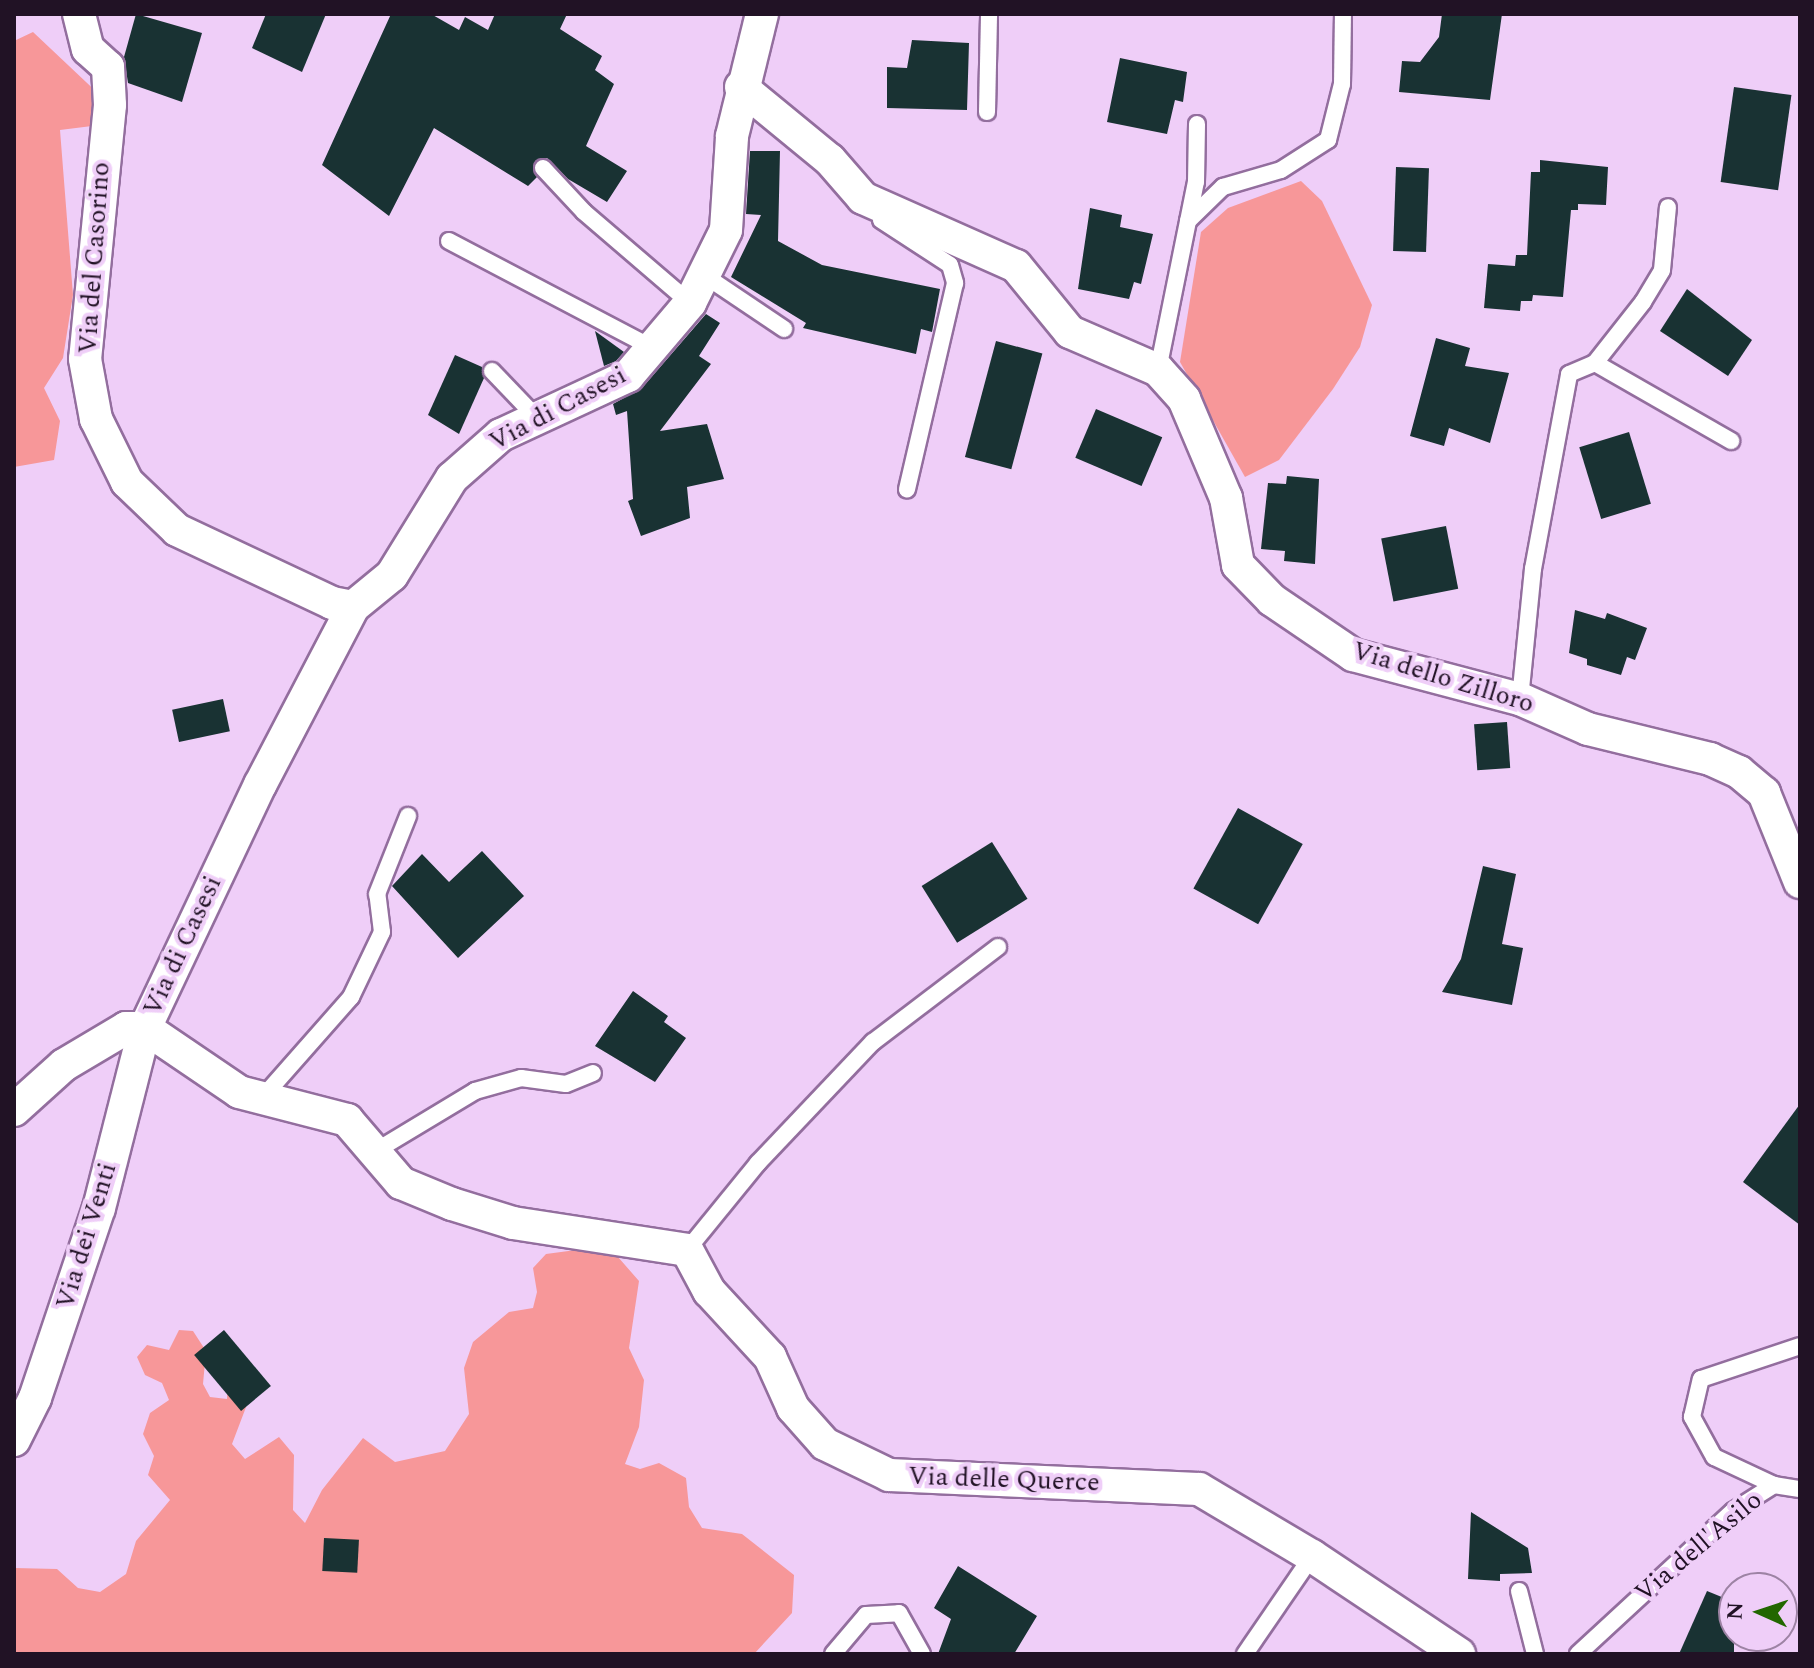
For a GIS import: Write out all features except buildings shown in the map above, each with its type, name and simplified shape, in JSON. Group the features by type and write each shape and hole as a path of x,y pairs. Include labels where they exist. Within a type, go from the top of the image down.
{"street":[{"name":"Via del Casorino","path":"79,14 88,49 108,67 110,105 85,359 96,419 127,482 177,530 332,603 353,607"},
{"name":"Via di Casesi","path":"145,1028 260,785 353,607 392,575 469,459 536,417 628,376 698,290 726,230 741,87 762,14"},
{"name":"Via dello Zilloro","path":"741,87 830,160 863,198 963,238 1016,266 1070,332 1158,370 1184,399 1226,498 1238,565 1272,600 1353,655 1520,699 1588,729 1710,759 1739,772 1764,793 1800,882"},
{"path":"14,1110 64,1065 126,1028 145,1028 239,1092 347,1120 401,1183 452,1204 513,1223 687,1250"},
{"name":"Via dei Venti","path":"14,1440 35,1398 99,1208 145,1028"},
{"name":"Via delle Querce","path":"687,1250 709,1291 770,1357 793,1408 825,1444 889,1475 1199,1489 1312,1556 1459,1654"}],"lane":[{"path":"987,112 989,14"},
{"path":"1188,221 1223,187 1281,170 1328,140 1342,84 1343,14"},
{"path":"1158,370 1188,221 1197,124"},
{"path":"543,168 584,212 698,290 784,329"},
{"path":"863,198 874,215 950,265 955,283 907,490"},
{"path":"1520,699 1533,569 1558,413 1569,374 1595,363 1662,270 1668,207"},
{"path":"449,241 651,347"},
{"path":"1595,363 1731,441"},
{"path":"492,371 536,417"},
{"path":"262,1098 351,997 382,932 377,894 408,816"},
{"path":"687,1250 758,1163 873,1042 998,947"},
{"path":"374,1152 475,1091 521,1078 566,1084 593,1073"},
{"name":"Via dell'Asilo","path":"1774,1485 1714,1457 1692,1417 1701,1379 1800,1346"},
{"path":"1774,1485 1800,1489"},
{"name":"Via dell'Asilo","path":"1578,1654 1733,1511 1774,1485"},
{"path":"1245,1654 1312,1556"},
{"path":"1519,1591 1535,1654"},
{"path":"833,1654 866,1615 899,1613 922,1654"}],"shaded area":[{"path":"33,32 104,99 92,126 60,130 73,295 63,358 44,388 60,421 54,460 14,467 14,41"},
{"path":"1301,181 1322,201 1372,305 1360,347 1333,389 1279,460 1245,477 1180,362 1201,232 1228,208"},
{"path":"576,1250 618,1257 639,1281 629,1348 644,1380 639,1427 625,1464 640,1469 659,1463 686,1478 689,1507 702,1528 742,1534 794,1575 792,1613 754,1654 14,1654 14,1568 57,1569 78,1588 100,1592 126,1574 136,1541 170,1500 148,1475 154,1456 143,1434 150,1413 169,1400 162,1383 145,1375 137,1357 147,1345 169,1350 179,1330 193,1331 206,1351 203,1384 210,1397 227,1399 228,1381 251,1394 232,1444 245,1459 279,1437 294,1455 293,1510 305,1523 322,1490 363,1438 395,1462 445,1451 469,1414 464,1368 473,1342 509,1312 533,1308 537,1292 533,1268 546,1254"}]}
